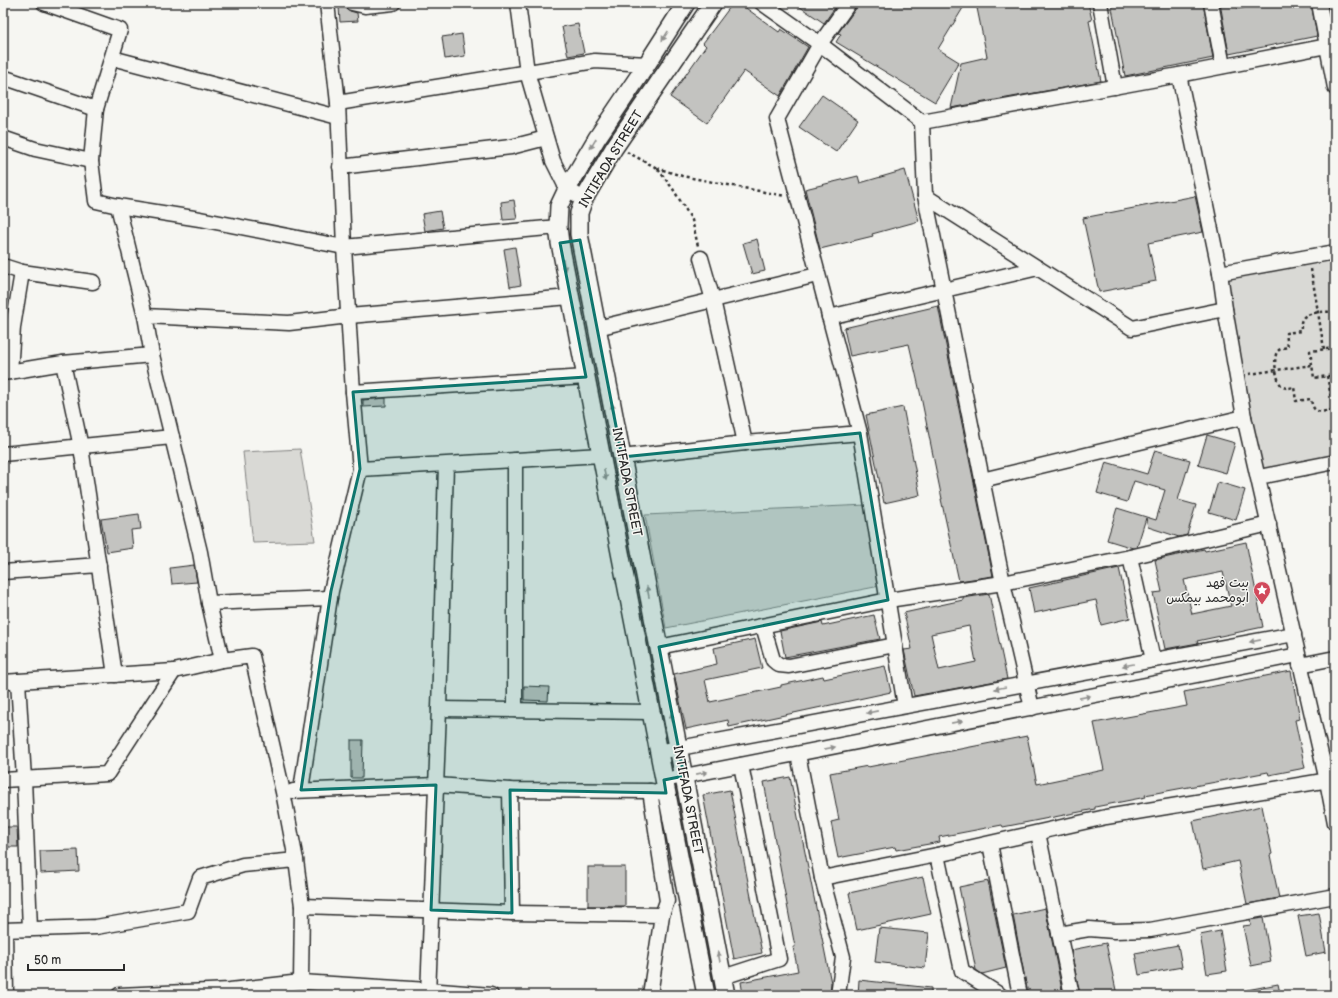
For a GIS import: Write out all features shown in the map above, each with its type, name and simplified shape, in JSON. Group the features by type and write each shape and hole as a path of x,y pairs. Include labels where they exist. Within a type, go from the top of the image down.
{"main road":[{"name":"INTIFADA STREET","path":"686,3 597,138 567,189 559,206 559,235 658,752 660,788 706,995"},
{"name":"INTIFADA STREET","path":"713,3 616,146 584,199 579,212 580,240 726,995"}],"street":[{"path":"44,3 120,30 96,109 91,161 96,201 200,219 344,247 559,235 580,240"},
{"path":"301,790 330,598 360,469 353,392 344,247 338,110 327,3"},
{"path":"352,3 365,6 393,3"},
{"path":"518,3 527,72 553,161 567,189 584,199"},
{"path":"762,3 820,44 922,122 1180,75 1327,46"},
{"path":"849,3 820,44 777,119 860,433 905,706"},
{"path":"1100,3 1115,87"},
{"path":"1211,3 1223,66"},
{"path":"1319,3 1335,88"},
{"path":"112,58 338,110 527,72 594,61 647,64"},
{"path":"1180,75 1220,273 1244,418 1259,477 1299,660 1331,780 1335,823"},
{"path":"3,77 96,109"},
{"path":"922,122 926,196 1003,583 1032,708"},
{"path":"3,138 35,149 91,161"},
{"path":"340,167 511,147 546,138"},
{"path":"926,196 1132,328 1225,309"},
{"path":"118,206 200,552 209,603 222,660"},
{"path":"1220,273 1335,252"},
{"path":"701,258 713,300 745,443"},
{"path":"3,266 22,272 93,282"},
{"path":"829,317 1038,268"},
{"path":"22,272 8,326 6,372 63,363 152,354"},
{"path":"597,328 817,275"},
{"path":"145,316 288,323 349,316 570,297"},
{"path":"63,363 81,447 115,675"},
{"path":"353,392 586,377"},
{"path":"982,480 1244,418"},
{"path":"622,457 745,443 860,433"},
{"path":"3,454 172,437"},
{"path":"360,469 601,455"},
{"path":"515,460 515,710"},
{"path":"1259,477 1335,462"},
{"path":"428,992 439,709 446,465"},
{"path":"658,647 888,600 1003,583 1130,557 1269,524"},
{"path":"1130,557 1153,660"},
{"path":"3,572 99,565"},
{"path":"209,603 330,598"},
{"path":"763,626 773,660 779,665 790,666 895,645"},
{"path":"658,752 1294,634"},
{"path":"3,682 174,672 222,660 252,656 283,792 296,860 302,906 301,982"},
{"path":"283,792 436,785 510,790 660,788 684,776 1032,708 1299,660 1335,658"},
{"path":"3,780 107,774 174,672"},
{"path":"18,681 24,779 30,929"},
{"path":"439,709 650,712"},
{"path":"798,754 822,878 843,957 838,995"},
{"path":"723,977 778,959 741,765"},
{"path":"822,878 990,844 1106,817 1331,780"},
{"path":"650,995 662,915 667,901 660,788"},
{"path":"510,790 512,913"},
{"path":"1038,833 1072,995"},
{"path":"990,844 1020,995"},
{"path":"937,855 962,971 982,990 1000,995"},
{"path":"6,995 4,930 96,927 188,911 200,878 243,865 296,860"},
{"path":"1059,934 1089,929 1114,931 1150,930 1335,896"},
{"path":"302,906 512,913 662,915"},
{"path":"119,995 230,992 301,982 428,992 491,995"}],"path":[{"path":"616,146 656,168 682,176 798,198"},
{"path":"656,168 673,189 692,220 701,258"},
{"path":"1309,256 1324,349"},
{"path":"1334,410 1319,412 1314,410 1310,399 1296,401 1294,387 1286,388 1281,386 1278,380 1275,358 1277,352 1282,348 1288,347 1286,333 1301,331 1300,324 1302,318 1307,314 1330,311 1335,312"},
{"path":"1335,348 1310,351 1314,378 1335,375"},
{"path":"1237,376 1312,365"},
{"path":"1327,376 1335,417"}],"highlighted area":[{"path":"580,240 622,457 860,433 888,600 659,647 684,776 664,780 666,793 510,790 512,913 431,910 436,785 301,790 331,591 360,469 353,392 586,377 560,243"}],"shaded area":[{"path":"1335,255 1335,459 1262,473 1249,418 1225,277"},
{"path":"300,449 315,541 253,543 243,452"},
{"path":"867,505 880,586 666,628 645,515"}],"building":[{"path":"733,3 739,3 779,32 781,29 808,47 780,96 744,71 707,123 670,97 706,46 703,43"},
{"path":"794,3 838,3 824,23"},
{"path":"860,3 966,3 938,49 959,62 935,102 836,42 841,34 838,33"},
{"path":"976,3 1088,3 1092,20 1089,21 1101,81 951,108 961,63 987,57"},
{"path":"1111,3 1203,3 1213,58 1125,76"},
{"path":"1220,3 1237,3 1238,9 1266,3 1311,3 1317,36 1229,54"},
{"path":"1335,3 1335,32 1333,33 1328,4"},
{"path":"344,6 350,11 357,13 358,21 340,22 339,7"},
{"path":"578,24 584,53 568,56 562,27"},
{"path":"462,34 465,56 445,59 442,37"},
{"path":"822,95 858,120 836,152 799,127"},
{"path":"905,170 919,221 872,234 873,236 820,249 805,189 858,176 860,183"},
{"path":"1195,196 1203,232 1148,243 1156,281 1099,292 1083,218"},
{"path":"514,200 517,219 503,220 501,202"},
{"path":"440,211 443,228 425,231 422,214"},
{"path":"757,239 765,271 752,274 743,243"},
{"path":"515,247 521,285 510,287 504,249"},
{"path":"938,306 993,576 959,581 909,344 850,356 844,328"},
{"path":"386,398 386,406 363,407 363,400"},
{"path":"903,407 920,495 884,503 866,415"},
{"path":"1207,435 1235,443 1226,473 1198,465"},
{"path":"1155,450 1190,460 1178,500 1196,505 1187,535 1179,537 1148,527 1146,518 1137,547 1133,548 1107,540 1117,508 1156,520 1165,490 1134,481 1127,502 1097,493 1106,462 1147,474"},
{"path":"1218,482 1245,490 1236,520 1209,512"},
{"path":"139,514 141,529 131,530 133,548 107,552 101,519"},
{"path":"1246,542 1263,627 1197,641 1198,643 1165,649 1153,593 1162,592 1155,560 1204,549 1205,551","holes":["1223,572 1231,606 1192,614 1184,580"]},
{"path":"194,565 197,582 172,584 170,568"},
{"path":"1119,568 1130,618 1101,625 1096,600 1034,613 1029,588"},
{"path":"989,594 1007,679 914,696 904,650 912,649 904,613 963,600 963,598","holes":["969,626 976,662 939,670 931,634"]},
{"path":"874,615 880,639 785,657 780,631 822,622 823,626"},
{"path":"755,639 762,668 705,680 710,702 781,687 781,685 823,676 824,679 885,666 891,692 729,727 728,720 686,729 674,674 717,664 714,648"},
{"path":"1291,671 1300,719 1295,720 1305,768 1269,775 1268,772 1145,795 1146,797 1095,807 1095,809 1003,827 1002,825 939,837 940,842 896,850 895,847 838,858 831,822 839,820 830,773 1027,736 1037,784 1104,770 1094,723 1187,706 1184,692"},
{"path":"524,686 549,687 548,701 524,700"},
{"path":"351,740 363,740 362,778 351,778"},
{"path":"790,777 831,983 830,993 817,995 743,995 741,982 798,971 793,947 795,947 764,782"},
{"path":"730,790 762,953 734,959 703,795"},
{"path":"1262,806 1279,898 1247,904 1238,861 1203,869 1193,821"},
{"path":"3,827 17,827 18,847 3,847"},
{"path":"78,850 79,871 41,873 40,851"},
{"path":"588,867 625,867 625,906 588,906"},
{"path":"923,877 931,914 857,930 849,893"},
{"path":"988,881 1006,968 982,974 976,970 959,887"},
{"path":"1045,908 1063,995 1028,995 1013,915"},
{"path":"1319,913 1326,952 1306,956 1298,916"},
{"path":"1263,918 1271,962 1251,966 1243,926 1251,925 1250,920"},
{"path":"879,928 929,933 925,968 875,962"},
{"path":"1220,931 1227,971 1207,974 1200,935"},
{"path":"1106,943 1117,995 1080,995 1071,950"},
{"path":"1178,945 1182,967 1139,975 1135,953"},
{"path":"859,980 931,988 931,995 858,995"},
{"path":"1278,984 1280,993 1272,995 1247,995 1247,990"}],"place":[{"name":"بيت فهد ابومحمد بيمكس","path":"1262,605"}]}
